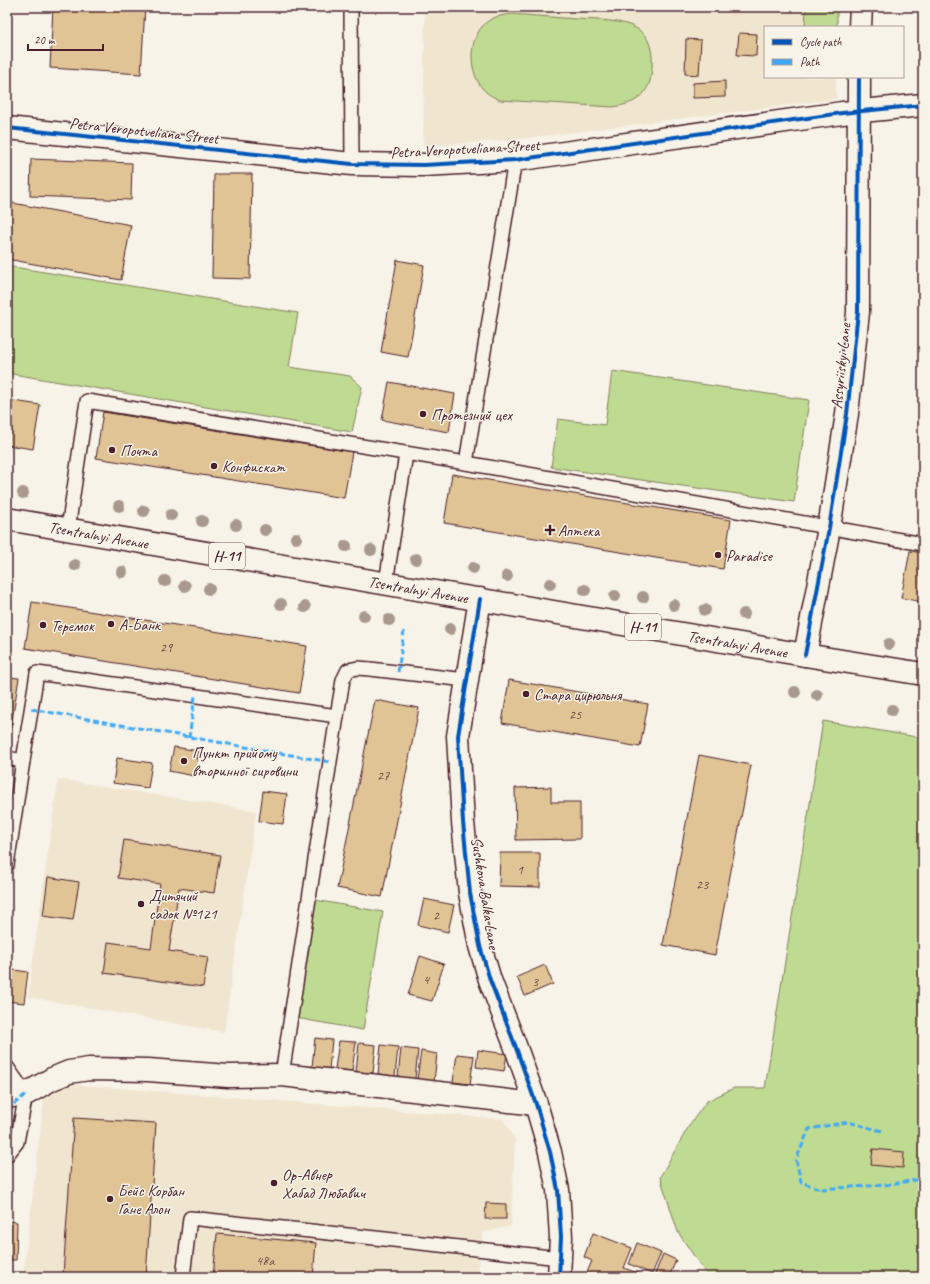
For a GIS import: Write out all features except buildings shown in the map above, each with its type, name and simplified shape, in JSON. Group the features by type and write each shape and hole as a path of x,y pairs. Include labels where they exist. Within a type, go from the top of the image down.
{"street":[{"path":"860,26 861,7"},
{"name":"Assyriiskyi Lane","path":"805,655 829,528 847,414 858,312 859,78"},
{"name":"Petra Veropotveliana Street","path":"7,128 352,164 424,165 515,160 858,111 923,105"},
{"name":"Tsentralnyi Avenue","path":"7,519 923,674"},
{"name":"Sushkova Balka Lane","path":"480,599 458,736 470,892 480,946 490,980 536,1104 550,1152 558,1190 561,1237 559,1267"},
{"path":"16,1096 69,1072 89,1069 148,1070 228,1076 282,1075 536,1104"}],"lane":[{"path":"351,7 352,164"},
{"path":"466,463 515,160"},
{"path":"68,529 87,401 466,463 923,544"},
{"path":"386,583 406,454"},
{"path":"282,1075 343,680 348,670 358,668 466,680"},
{"path":"7,865 37,673 337,716"},
{"path":"7,758 23,761"},
{"path":"7,1067 16,1096 17,1142 7,1155"},
{"path":"183,1277 190,1218 559,1267"}],"shaded area":[{"path":"425,7 837,7 837,26 764,26 764,78 836,78 836,99 511,140 423,146"},
{"name":"Дитячий садок №121","path":"58,779 256,811 224,1032 28,997"},
{"name":"Ор-Авнер Хабад Любавич","path":"68,1084 503,1119 515,1139 511,1226 482,1233 478,1277 23,1277 44,1099"}],"green space":[{"path":"806,7 837,7 837,26 805,26"},
{"path":"512,14 609,21 633,26 644,34 648,40 652,53 650,81 644,93 636,100 613,107 500,100 486,92 477,80 474,71 472,51 474,42 483,25 491,19 498,16"},
{"path":"7,266 298,313 289,367 350,376 362,387 352,432 7,373"},
{"path":"612,371 809,400 794,502 551,467 558,419 605,425"},
{"path":"823,721 923,738 923,1277 708,1277 678,1232 660,1177 690,1124 707,1101 734,1088 765,1088"},
{"path":"309,899 383,912 363,1030 290,1017"}],"marked path":[{"path":"398,672 404,631"},
{"path":"189,738 195,696"},
{"path":"31,709 330,762"},
{"path":"7,1110 26,1094"},
{"path":"882,1131 848,1122 809,1129 796,1160 801,1182 820,1189 884,1185 923,1179"}],"cycle path":[{"path":"805,655 829,528 847,414 858,312 859,78"},
{"path":"7,128 352,164 424,165 515,160 842,113 923,105"},
{"path":"480,599 458,736 463,822 470,893 480,946 490,980 536,1104 550,1152 558,1190 561,1237 559,1277"}],"place":[{"name":"Протезний цех","path":"423,414"},
{"name":"Почта","path":"112,450"},
{"name":"Конфискат","path":"214,466"},
{"name":"Аптека","path":"550,530"},
{"name":"Paradise","path":"718,555"},
{"name":"А-Банк","path":"111,624"},
{"name":"Теремок","path":"43,625"},
{"name":"Стара цирюльня","path":"526,694"},
{"name":"Пункт прийому вторинної сировини","path":"184,761"},
{"name":"Дитячий садок №121","path":"141,904"},
{"name":"Ор-Авнер Хабад Любавич","path":"274,1183"},
{"name":"Бейс Корбан Гане Алон","path":"110,1199"}]}
